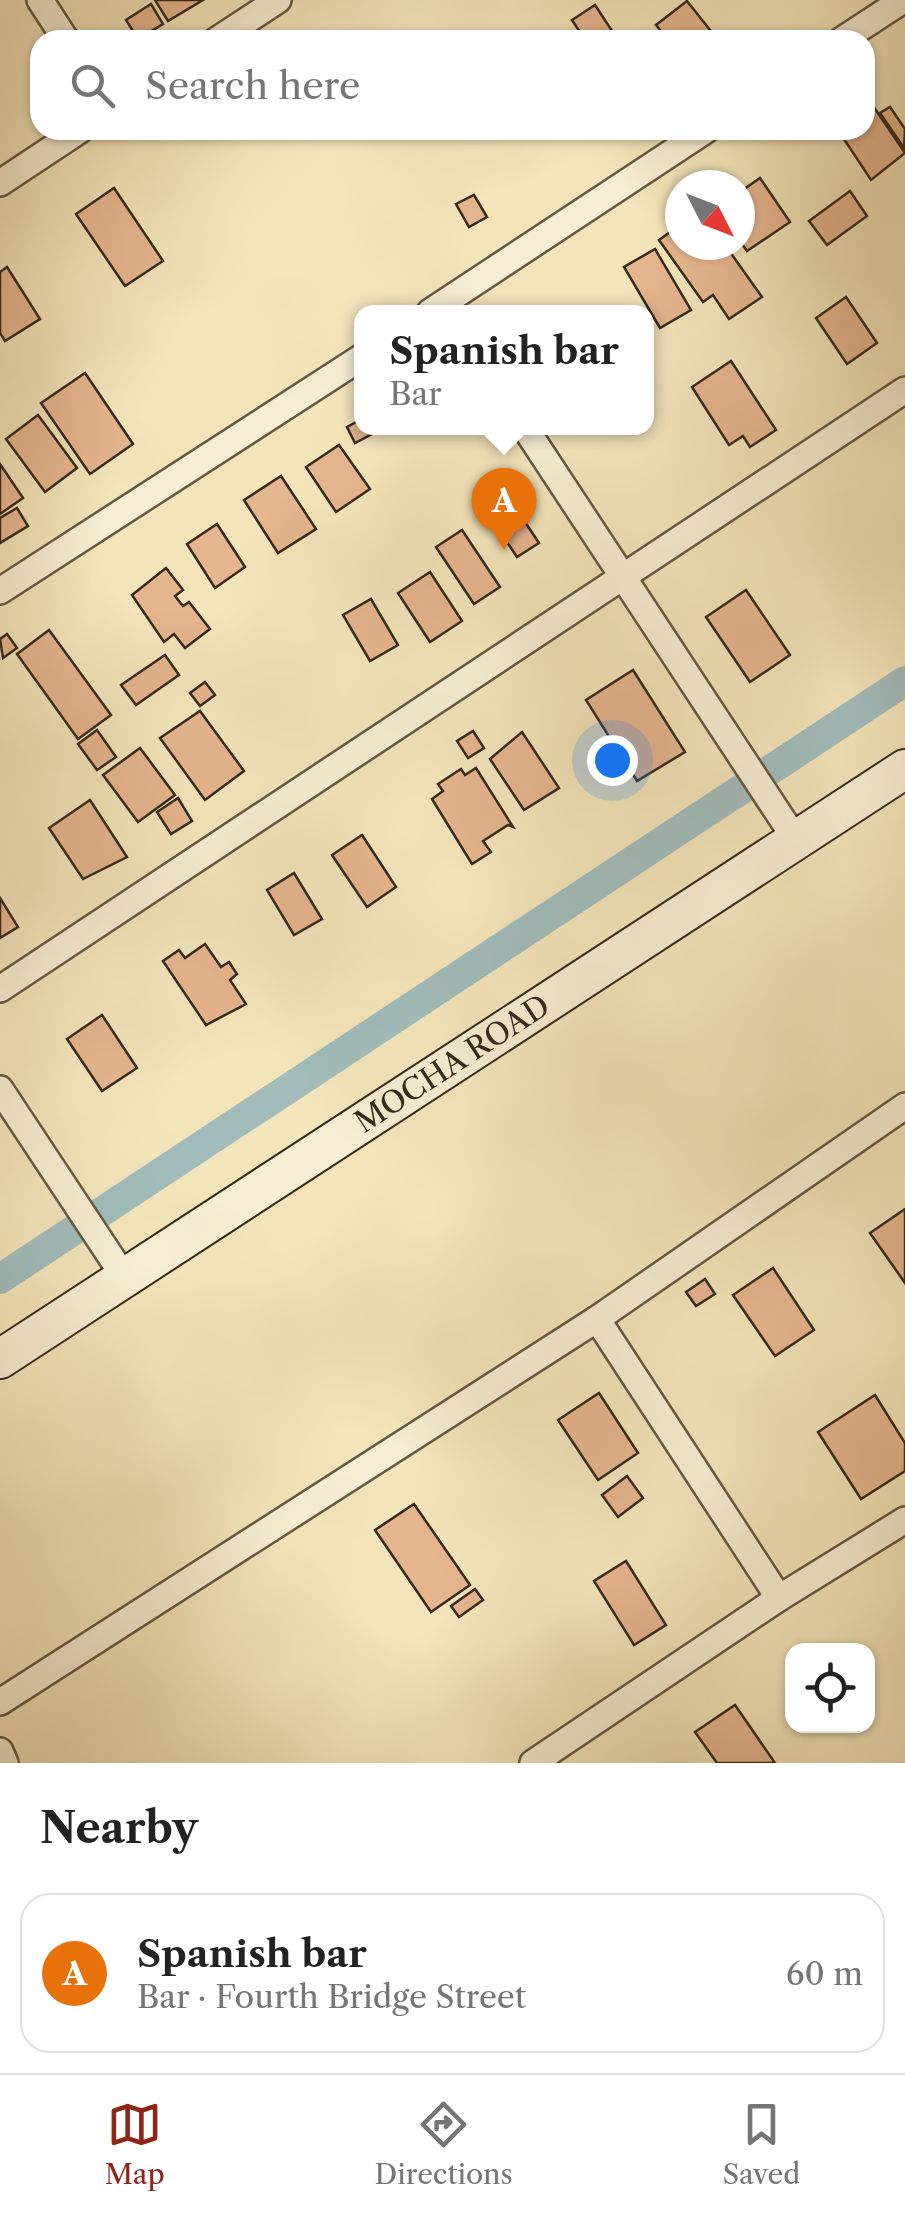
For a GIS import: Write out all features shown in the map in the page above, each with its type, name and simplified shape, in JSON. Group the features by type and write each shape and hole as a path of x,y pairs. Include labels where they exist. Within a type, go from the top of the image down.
{"street":[{"path":"40,0 60,30"},
{"path":"232,30 278,0"},
{"path":"857,30 903,0"},
{"path":"0,183 65,140"},
{"path":"448,305 691,140"},
{"path":"0,590 354,361"},
{"path":"0,989 905,390"},
{"path":"529,435 786,825"},
{"name":"MOCHA ROAD","path":"0,1359 125,1278 786,825 905,768"},
{"path":"0,1089 125,1278"},
{"path":"0,1702 597,1319 905,1106"},
{"path":"597,1319 779,1598"},
{"path":"532,1763 779,1598 905,1520"},
{"path":"0,1751 5,1763"}],"building":[{"path":"155,0 203,0 168,21"},
{"path":"687,1 710,30 660,30 656,25"},
{"path":"151,4 163,24 153,30 132,30 126,20"},
{"path":"595,5 611,30 578,30 572,20"},
{"path":"890,107 905,129 904,148 880,113"},
{"path":"875,109 905,153 871,180 845,140 875,140"},
{"path":"760,178 790,222 755,246 755,182"},
{"path":"114,188 163,261 125,286 76,214"},
{"path":"850,191 867,216 827,245 809,221"},
{"path":"474,195 487,217 469,227 456,204"},
{"path":"655,249 691,310 660,328 654,318 654,305 646,305 624,267"},
{"path":"673,260 736,260 762,297 729,319 713,295 703,302"},
{"path":"7,267 40,319 5,341 0,333 0,272"},
{"path":"846,297 877,343 847,364 816,318"},
{"path":"731,361 776,430 750,447 743,436 729,445 692,387"},
{"path":"85,373 133,444 90,474 41,403"},
{"path":"38,415 77,468 45,492 6,439"},
{"path":"354,423 354,435 370,435 355,443 347,427"},
{"path":"339,445 370,489 336,512 306,467"},
{"path":"0,464 23,498 0,514"},
{"path":"281,476 316,529 278,553 244,500"},
{"path":"513,504 539,543 517,557 491,518"},
{"path":"17,508 28,526 0,543 0,518"},
{"path":"217,524 245,567 215,588 187,544"},
{"path":"462,530 500,587 474,604 436,547"},
{"path":"166,568 183,590 175,596 183,606 189,602 210,629 185,648 174,634 164,642 132,595"},
{"path":"430,572 462,621 430,642 398,593"},
{"path":"746,590 790,655 750,682 706,617"},
{"path":"371,599 398,645 370,661 343,615"},
{"path":"49,630 111,715 78,739 17,654"},
{"path":"7,634 17,648 3,658 0,639"},
{"path":"165,655 179,675 136,705 121,685"},
{"path":"633,670 685,752 637,781 586,700"},
{"path":"205,682 215,695 200,706 190,693"},
{"path":"200,711 244,771 205,800 160,738"},
{"path":"97,730 116,757 97,770 78,744"},
{"path":"473,731 484,748 468,758 457,741"},
{"path":"522,732 559,788 524,810 490,759"},
{"path":"140,748 175,795 138,822 103,775"},
{"path":"476,768 513,827 508,825 483,841 491,852 472,864 432,799 443,791 438,784 461,769 465,775"},
{"path":"178,798 192,821 171,834 157,812"},
{"path":"90,800 127,857 83,879 49,828"},
{"path":"362,835 396,887 367,907 332,855"},
{"path":"294,873 322,919 294,935 267,890"},
{"path":"0,898 18,927 0,938"},
{"path":"205,944 221,967 229,962 237,974 230,980 246,1004 206,1025 163,961 179,950 185,958"},
{"path":"102,1015 137,1068 102,1091 67,1039"},
{"path":"905,1209 905,1283 870,1233"},
{"path":"773,1268 814,1330 775,1356 733,1295"},
{"path":"705,1279 715,1294 696,1306 686,1292"},
{"path":"599,1393 638,1453 598,1480 558,1420"},
{"path":"875,1395 905,1443 905,1471 861,1499 818,1432"},
{"path":"627,1476 643,1498 618,1517 602,1495"},
{"path":"414,1504 470,1585 431,1612 375,1530"},
{"path":"626,1561 666,1625 634,1645 594,1581"},
{"path":"475,1589 483,1600 459,1617 451,1606"},
{"path":"735,1705 775,1763 717,1763 695,1732"}],"waterway":[{"path":"0,1279 905,681"}],"place":[{"name":"Spanish bar","path":"504,550"}]}
